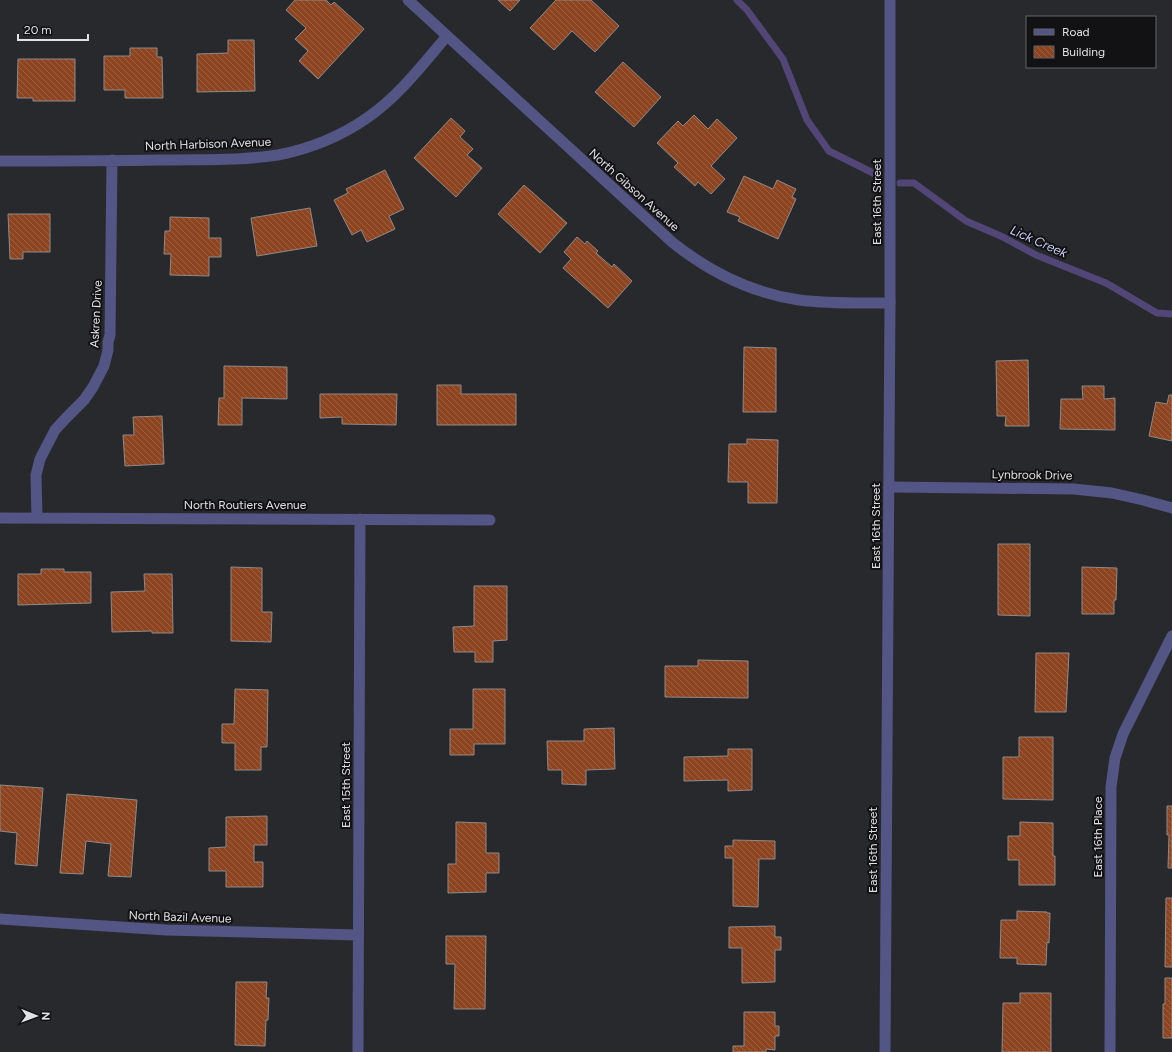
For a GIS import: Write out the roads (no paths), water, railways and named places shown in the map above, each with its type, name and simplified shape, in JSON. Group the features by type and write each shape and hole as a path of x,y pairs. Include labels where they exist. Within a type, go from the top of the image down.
{"street":[{"name":"North Gibson Avenue","path":"408,0 672,242 698,261 736,281 756,289 784,297 798,300 831,303 890,303"},
{"name":"East 16th Street","path":"885,1052 890,303 890,0"},
{"name":"North Harbison Avenue","path":"0,161 255,158 288,152 320,142 359,123 386,104 402,89 447,36"},
{"name":"Askren Drive","path":"37,518 36,474 40,459 55,430 89,394 104,366 108,350 110,335 112,160"},
{"name":"Lynbrook Drive","path":"889,487 1074,489 1112,493 1172,508"},
{"name":"North Routiers Avenue","path":"0,518 490,520"},
{"name":"East 15th Street","path":"358,1052 360,519"},
{"name":"East 16th Place","path":"1110,1052 1111,787 1113,768 1123,734 1172,636"},
{"name":"North Bazil Avenue","path":"0,919 166,930 358,935"}],"waterway":[{"name":"Lick Creek","path":"737,0 747,10 783,59 807,120 829,151 873,173"},
{"name":"Lick Creek","path":"900,183 914,183 966,221 1003,237 1036,255 1106,283 1157,313 1172,314"}]}
